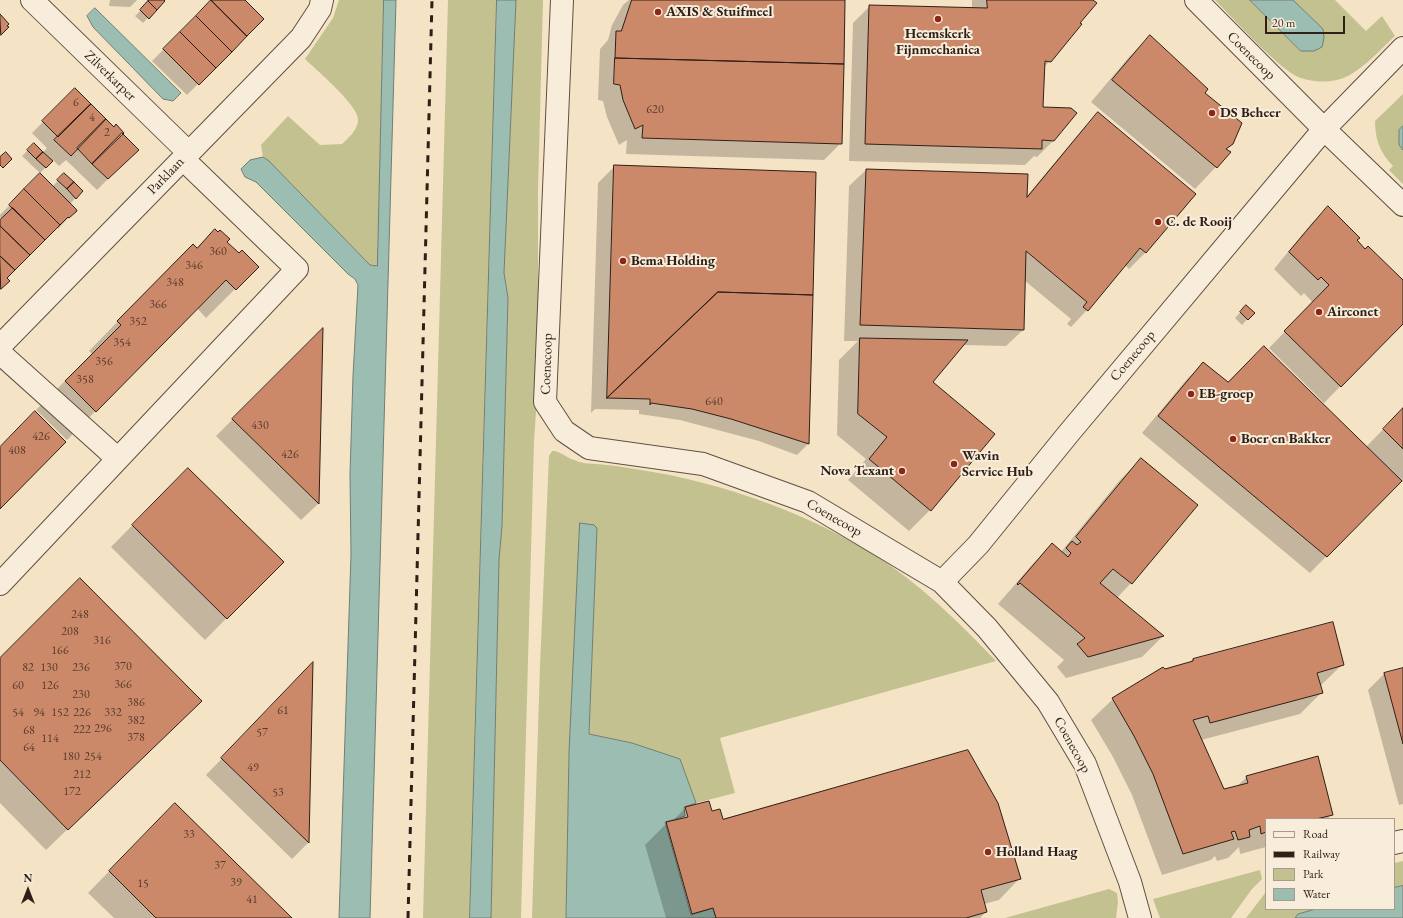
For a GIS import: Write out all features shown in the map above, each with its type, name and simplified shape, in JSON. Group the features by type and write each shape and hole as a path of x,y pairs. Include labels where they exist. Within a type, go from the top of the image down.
{"street":[{"name":"Zilverkarper","path":"33,0 297,270 118,459"},
{"name":"Parklaan","path":"0,346 301,38 320,9 322,0"},
{"name":"Coenecoop","path":"562,0 545,402 564,431 589,448 703,464 808,502 942,582 987,628 1048,702 1085,764 1130,882 1140,918"},
{"name":"Coenecoop","path":"1196,0 1324,129 1403,205"},
{"name":"Coenecoop","path":"942,582 978,545 1073,428 1324,129 1403,48"},
{"path":"0,353 118,459 0,584"}],"green space":[{"path":"339,0 384,0 377,266 370,265 269,161 263,157 261,145 288,116 320,145 342,144 356,128 358,121 353,107 337,89 305,59 333,18"},
{"path":"448,0 497,0 470,918 423,918"},
{"path":"516,0 543,0 538,191 538,384 534,441 521,918 491,918 499,560 502,526 508,298 504,273"},
{"path":"1215,0 1250,0 1301,51 1323,29 1293,0 1335,0 1366,31 1382,16 1395,36 1367,63 1348,76 1331,81 1306,80 1292,73 1269,55"},
{"path":"1403,94 1403,126 1399,130 1399,145 1403,150 1403,184 1389,170 1393,166 1388,161 1377,140 1375,121"},
{"path":"552,451 582,463 634,469 705,483 775,506 808,520 873,554 906,577 968,632 996,661 720,738 735,793 696,803 680,759 632,743 589,734 597,528 569,753 566,918 532,918 540,666 549,456"},
{"path":"1403,861 1403,886 1395,888 1395,863"},
{"path":"1260,870 1262,879 1252,889 1231,918 1160,918 1153,899"},
{"path":"1109,889 1117,893 1118,902 1116,918 1005,918"},
{"path":"1265,893 1265,910 1312,910 1298,914 1295,918 1246,918"}],"water":[{"path":"384,0 396,0 370,918 339,918 351,555 350,474 358,285 355,279 348,274 256,182 245,177 241,169 250,160 263,157 269,161 370,265 377,266"},
{"path":"497,0 516,0 504,273 508,298 502,526 499,560 491,918 470,918"},
{"path":"1250,0 1293,0 1323,29 1324,38 1322,47 1314,51 1301,51"},
{"path":"95,8 181,93 173,101 163,99 93,27 87,16"},
{"path":"1403,126 1403,150 1399,145 1399,130"},
{"path":"580,523 594,525 597,528 589,734 632,743 680,759 696,803 684,807 685,816 665,822 691,915 713,908 716,918 566,918 569,753"},
{"path":"1403,886 1403,918 1295,918 1298,914 1312,910 1395,910 1395,888"}],"building":[{"path":"211,0 247,36 232,52 196,16"},
{"path":"211,0 245,0 264,19 247,36"},
{"path":"632,0 845,0 844,64 615,58 616,31 621,31"},
{"path":"987,0 1093,0 1097,3 1051,62 1045,61 1043,107 1071,108 1077,113 1054,141 1042,140 1042,149 865,144 869,5 987,8"},
{"path":"148,1 165,1 157,10"},
{"path":"148,1 157,10 149,19 140,10"},
{"path":"0,14 9,24 7,26 9,27 1,35"},
{"path":"196,16 232,52 216,68 180,32"},
{"path":"180,32 216,68 199,85 163,49"},
{"path":"1150,35 1208,89 1205,93 1242,123 1233,144 1226,149 1231,152 1217,168 1112,80"},
{"path":"615,58 844,64 842,144 642,138 643,125 635,129 623,100 620,85 614,84"},
{"path":"75,88 91,104 58,137 42,121"},
{"path":"91,104 106,119 71,156 54,140"},
{"path":"1098,112 1196,194 1146,253 1140,248 1088,311 1083,307 1087,302 1026,251 1024,330 860,325 866,169 1028,174 1027,197"},
{"path":"106,119 114,127 116,124 124,133 92,164 77,148"},
{"path":"122,133 139,150 108,179 92,164"},
{"path":"34,143 43,152 36,159 27,150"},
{"path":"6,152 12,159 3,168 0,165 0,157"},
{"path":"43,152 53,161 46,168 36,159"},
{"path":"614,165 816,172 813,295 718,292 607,398"},
{"path":"40,173 77,211 60,225 24,189"},
{"path":"64,173 74,182 67,189 57,180"},
{"path":"74,182 83,191 76,199 67,189"},
{"path":"24,189 60,225 45,240 9,205"},
{"path":"1328,206 1360,238 1357,240 1365,249 1368,246 1403,280 1403,324 1341,387 1284,331 1329,285 1321,277 1318,280 1289,252"},
{"path":"13,208 45,240 30,255 0,226 0,220"},
{"path":"0,226 30,255 15,270 0,256"},
{"path":"215,229 218,232 220,230 230,239 227,242 239,253 242,250 259,267 236,290 226,280 96,412 65,381 121,325 117,321 191,246 193,244 197,248"},
{"path":"0,256 15,270 7,278 10,281 1,289"},
{"path":"718,292 813,295 809,444 731,419 692,409 651,403 650,405 650,399 607,398"},
{"path":"1246,305 1255,313 1248,320 1240,312"},
{"path":"323,328 319,504 232,419"},
{"path":"860,338 968,340 933,382 995,434 931,511 869,459 887,437 858,414"},
{"path":"1264,346 1402,481 1327,557 1158,416 1203,362 1228,382"},
{"path":"1403,408 1403,449 1383,429"},
{"path":"35,411 66,442 0,509 0,447"},
{"path":"1141,458 1198,505 1132,584 1113,569 1100,583 1164,636 1088,657 1077,644 1085,638 1020,583 1018,585 1017,584 1052,543 1068,557 1071,553 1066,548 1072,541 1077,545 1081,542 1076,537"},
{"path":"188,468 284,562 227,619 132,525"},
{"path":"80,578 202,701 68,830 0,760 0,658"},
{"path":"1333,622 1344,665 1317,673 1323,693 1210,723 1208,716 1193,720 1224,789 1248,783 1246,776 1318,756 1333,815 1320,818 1265,818 1265,832 1261,834 1260,826 1249,830 1250,837 1238,840 1235,831 1231,832 1234,839 1183,854 1153,774 1134,736 1112,698 1163,667 1165,669 1193,661 1193,659"},
{"path":"313,662 309,843 221,758"},
{"path":"1403,668 1403,744 1384,673"},
{"path":"968,750 998,803 1021,879 981,890 987,912 966,918 716,918 713,908 692,914 666,822 688,817 685,807 709,801 712,811 720,809 723,819"},
{"path":"175,803 292,918 156,918 109,871"}],"railway":[{"path":"408,918 432,0"}],"place":[{"name":"AXIS & Stuifmeel","path":"658,12"},
{"name":"Heemskerk Fijnmechanica","path":"938,19"},
{"name":"DS Beheer","path":"1212,113"},
{"name":"C. de Rooij","path":"1158,222"},
{"name":"Bema Holding","path":"623,261"},
{"name":"Airconet","path":"1319,312"},
{"name":"EB-groep","path":"1191,394"},
{"name":"Boer en Bakker","path":"1233,439"},
{"name":"Wavin Service Hub","path":"954,464"},
{"name":"Nova Texant","path":"902,471"},
{"name":"Holland Haag","path":"988,852"}]}
